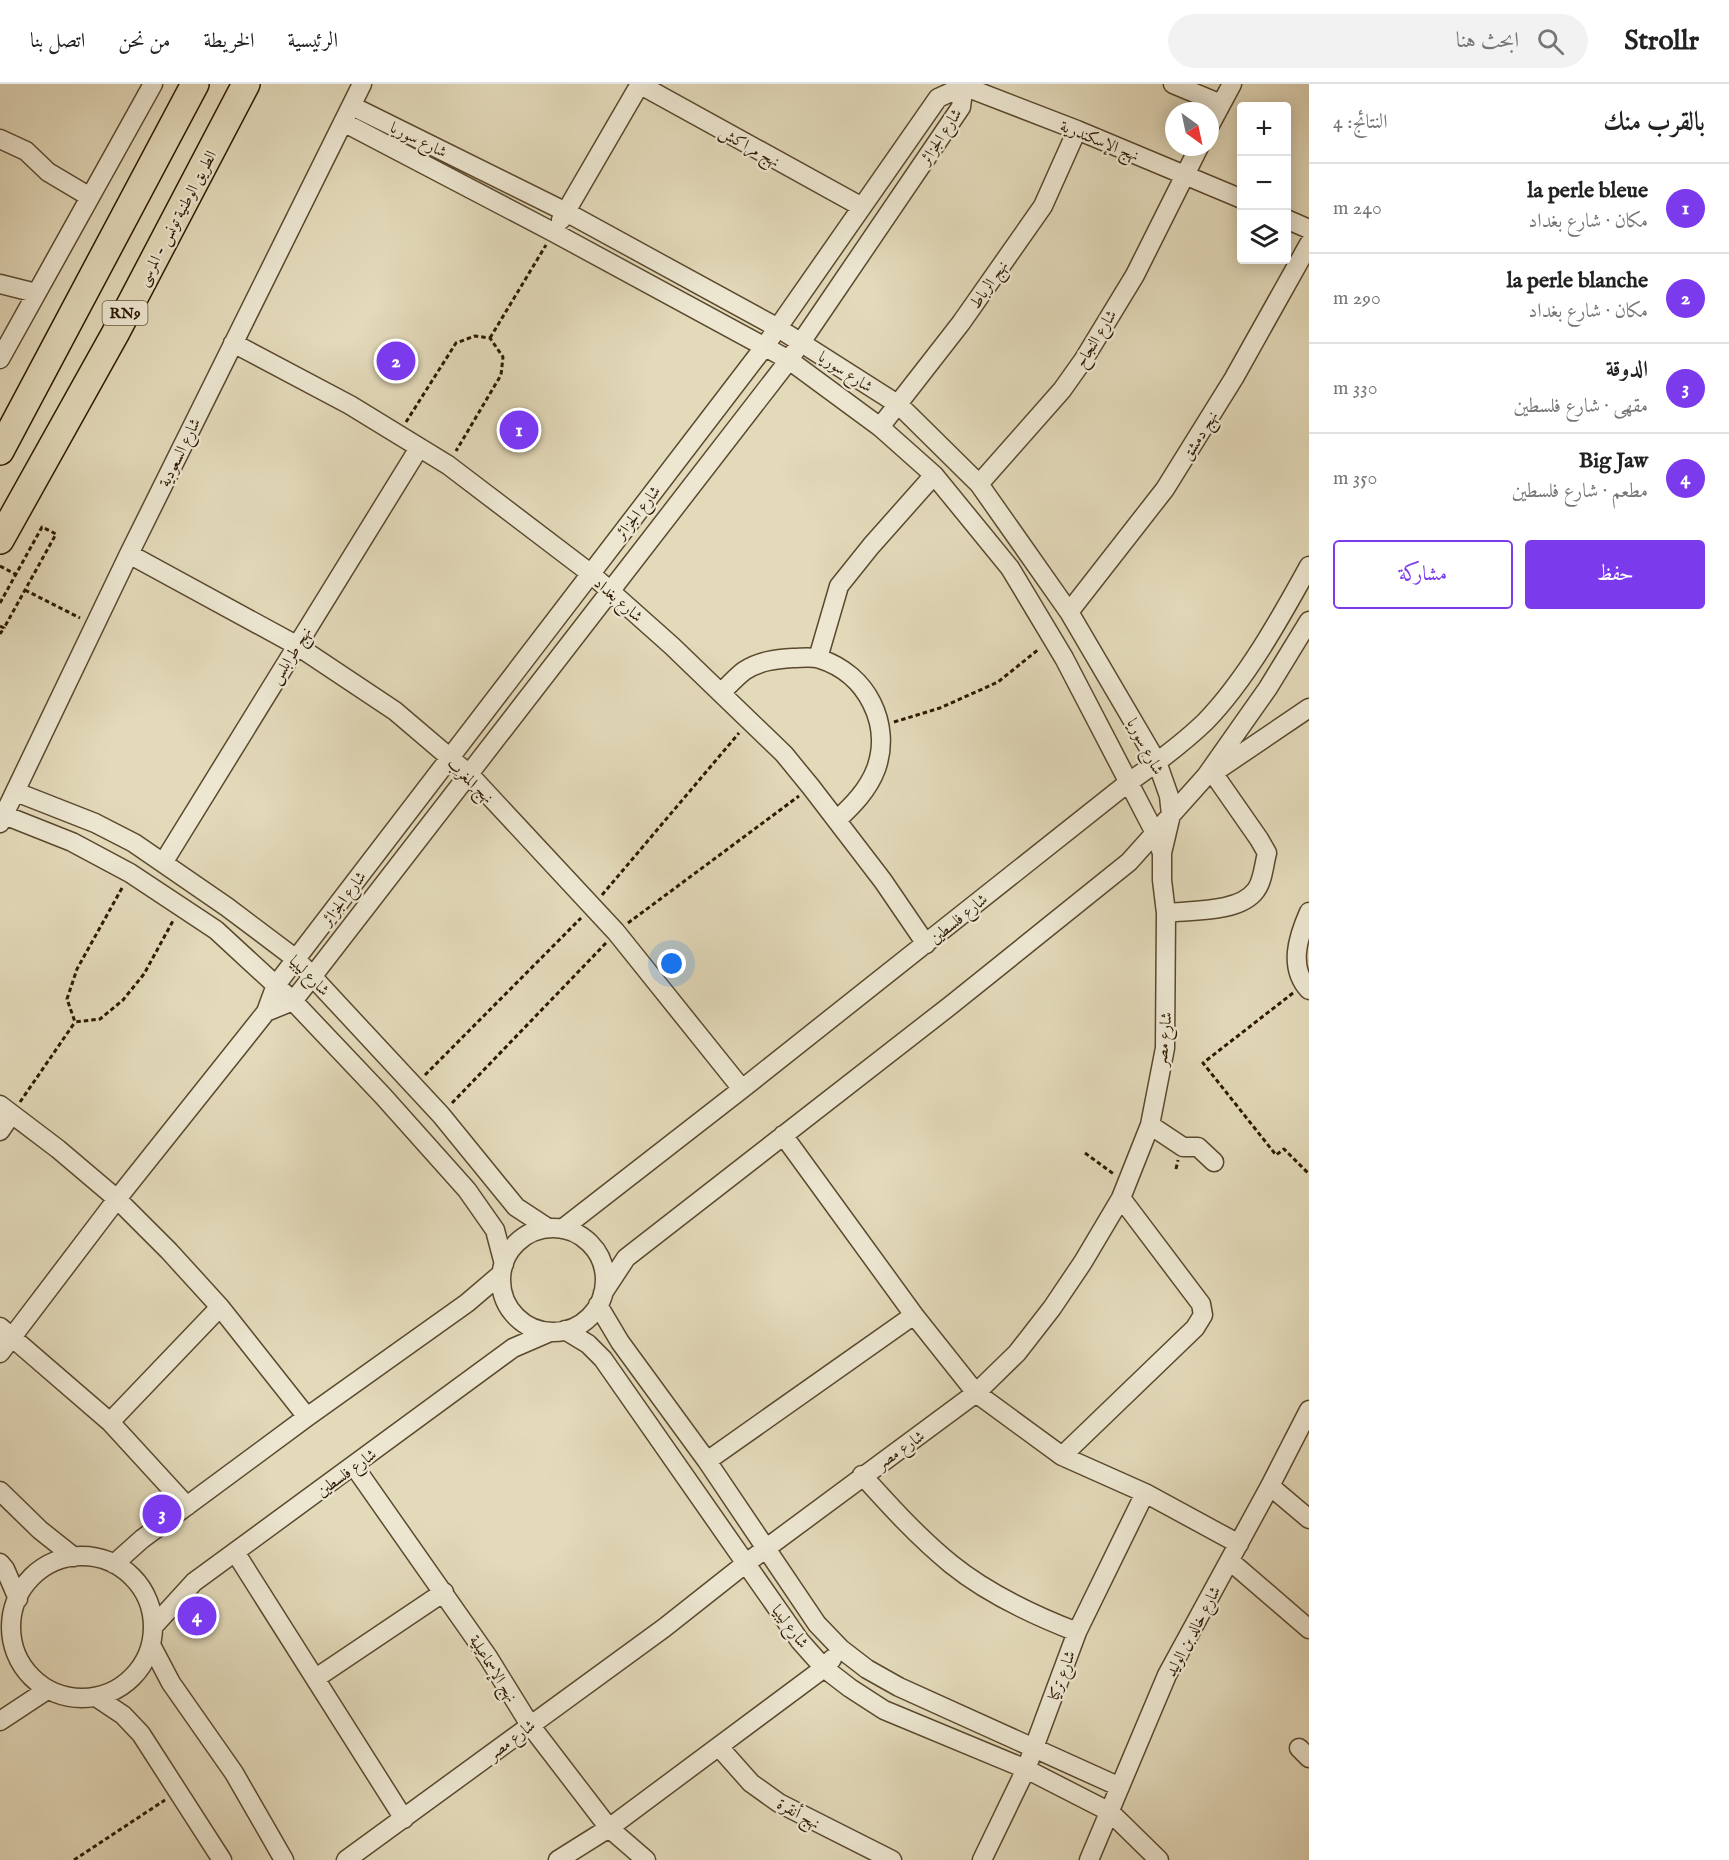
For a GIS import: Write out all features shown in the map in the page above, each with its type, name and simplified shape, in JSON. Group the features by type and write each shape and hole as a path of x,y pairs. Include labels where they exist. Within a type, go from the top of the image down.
{"highway":[{"name":"RN9","path":"0,452 195,84"},
{"name":"الطريق الوطنية تونس - المرسى","path":"0,540 115,334 246,84"}],"street":[{"path":"0,360 153,84"},
{"name":"شارع السعودية","path":"2,819 129,554 362,84"},
{"path":"553,232 640,84"},
{"name":"نهج مراكش","path":"640,84 862,207"},
{"path":"1173,84 1221,104"},
{"path":"1219,108 1232,84"},
{"name":"شارع الجزائر","path":"0,1353 6,1332 117,1199 266,1012 276,985 765,346 938,98 961,85 961,107 789,360 293,1001 266,1012"},
{"name":"نهج الإسكندرية","path":"961,85 1077,130 1237,197"},
{"name":"شارع سوريا","path":"352,106 566,212 778,328 899,405 979,484 1069,612 1157,762 1169,796 1171,815"},
{"name":"شارع سوريا","path":"343,122 765,346 789,360 880,427 934,475 1010,568 1064,658 1155,833"},
{"name":"نهج الرباط","path":"880,427 961,323 1043,206 1077,130"},
{"path":"0,139 26,151 48,172 90,197"},
{"name":"شارع النجاح","path":"979,484 1062,390 1084,359 1135,274 1194,156"},
{"path":"1291,221 1309,229"},
{"name":"نهج دمشق","path":"1069,612 1165,489 1234,378 1309,244"},
{"path":"0,284 36,293"},
{"name":"شارع بغداد","path":"233,343 311,383 448,465 590,573 672,646 783,754 883,880 926,944"},
{"name":"نهج طرابلس","path":"164,863 419,448"},
{"path":"818,658 839,586 934,475"},
{"name":"نهج المغرب","path":"129,554 296,645 395,711 469,774 616,932 742,1089"},
{"name":"شارع فلسطين","path":"555,1228 742,1089 1205,722 1232,688 1287,606 1309,566"},
{"path":"502,1269 503,1294 513,1313 523,1323 536,1329 557,1331 577,1326 589,1317 626,1257 1116,872 1210,775 1309,621"},
{"path":"1064,658 1088,645"},
{"path":"721,693 744,671 768,660 818,658 839,668 858,683 873,702 881,726 882,744 875,770 860,798 837,820"},
{"path":"1210,775 1304,716"},
{"path":"1166,913 1231,906 1247,900 1258,889 1267,853 1259,839 1210,775"},
{"name":"شارع ليبيا","path":"16,792 95,823 134,843 296,959 441,1115 516,1208 555,1228"},
{"name":"شارع مصر","path":"346,1860 664,1628 745,1563 862,1475 976,1394 1017,1353 1052,1308 1083,1262 1124,1191 1150,1125 1165,1048 1166,913 1162,853 1171,815"},
{"name":"شارع ليبيا","path":"2,819 72,842 130,873 216,930 293,1001 467,1190 495,1230 502,1269"},
{"name":"شارع مصر","path":"1155,833 1162,853"},
{"path":"1306,987 1297,961 1297,943 1309,912"},
{"path":"0,1131 5,1110 58,1149 117,1199 220,1307 307,1417"},
{"path":"1150,1125 1183,1147 1198,1147 1214,1162"},
{"path":"783,1135 914,1315 976,1394 1062,1456 1145,1493 1239,1544"},
{"path":"1062,1456 1195,1328 1203,1316 1201,1304 1124,1191"},
{"path":"114,1563 142,1539 307,1417 467,1303 502,1269 510,1250 520,1239 533,1232 555,1228 578,1234 591,1245 601,1259 605,1276 601,1299"},
{"name":"شارع ليبيا","path":"601,1299 621,1342 818,1624 841,1649 867,1669 899,1687 1120,1788"},
{"path":"110,1422 220,1307"},
{"path":"706,1461 914,1315"},
{"name":"شارع فلسطين","path":"152,1636 194,1582 513,1348 557,1331"},
{"name":"شارع ليبيا","path":"557,1331 588,1344 603,1359 800,1641 824,1668 884,1710 1026,1769 1110,1812 1159,1860"},
{"path":"6,1332 110,1422 187,1506"},
{"name":"شارع خالد بن الوليد","path":"1089,1860 1167,1676 1309,1410"},
{"name":"نهج الإسماعيلية","path":"354,1466 444,1592 530,1725 609,1828 646,1860"},
{"path":"862,1475 906,1524 952,1565 996,1594 1037,1616 1077,1632"},
{"path":"1270,1486 1309,1519"},
{"path":"0,1491 40,1530 74,1557"},
{"name":"شارع تركيا","path":"982,1860 1026,1769 1077,1632 1145,1493"},
{"path":"235,1552 404,1819"},
{"path":"152,1636 142,1665 128,1682 109,1694 96,1697 66,1697 47,1690 30,1677 18,1660 11,1640 5,1636 24,1586 38,1572 55,1561 74,1557 94,1557 114,1563 130,1575 142,1590 150,1608 152,1636 171,1683 234,1773 284,1860"},
{"path":"1230,1561 1309,1629"},
{"path":"0,1563 18,1599"},
{"path":"316,1678 444,1592"},
{"path":"558,1860 609,1828 719,1747 824,1668 841,1649"},
{"path":"0,1721 47,1690"},
{"path":"96,1697 123,1715 141,1734 180,1791 222,1860"},
{"name":"نهج أنقرة","path":"719,1747 751,1783 779,1803 892,1860"}],"path":[{"path":"490,338 553,232"},
{"path":"398,435 456,343 474,336 490,338"},
{"path":"448,465 501,375 502,357 490,338"},
{"path":"0,603 42,527 56,534 0,634"},
{"path":"0,566 17,575"},
{"path":"25,590 95,626"},
{"path":"881,726 940,708 998,682 1053,638"},
{"path":"75,1022 67,999 77,969 130,873"},
{"path":"5,1110 75,1022 100,1019 123,1000 144,974 181,905"},
{"path":"1306,987 1203,1063 1276,1155 1284,1149 1309,1174"},
{"path":"1085,1153 1124,1191"},
{"path":"74,1860 180,1791"}],"place":[{"name":"la perle blanche","path":"396,361"},
{"name":"la perle bleue","path":"519,430"},
{"name":"الدوقة","path":"162,1514"},
{"name":"Big Jaw","path":"197,1616"}]}
